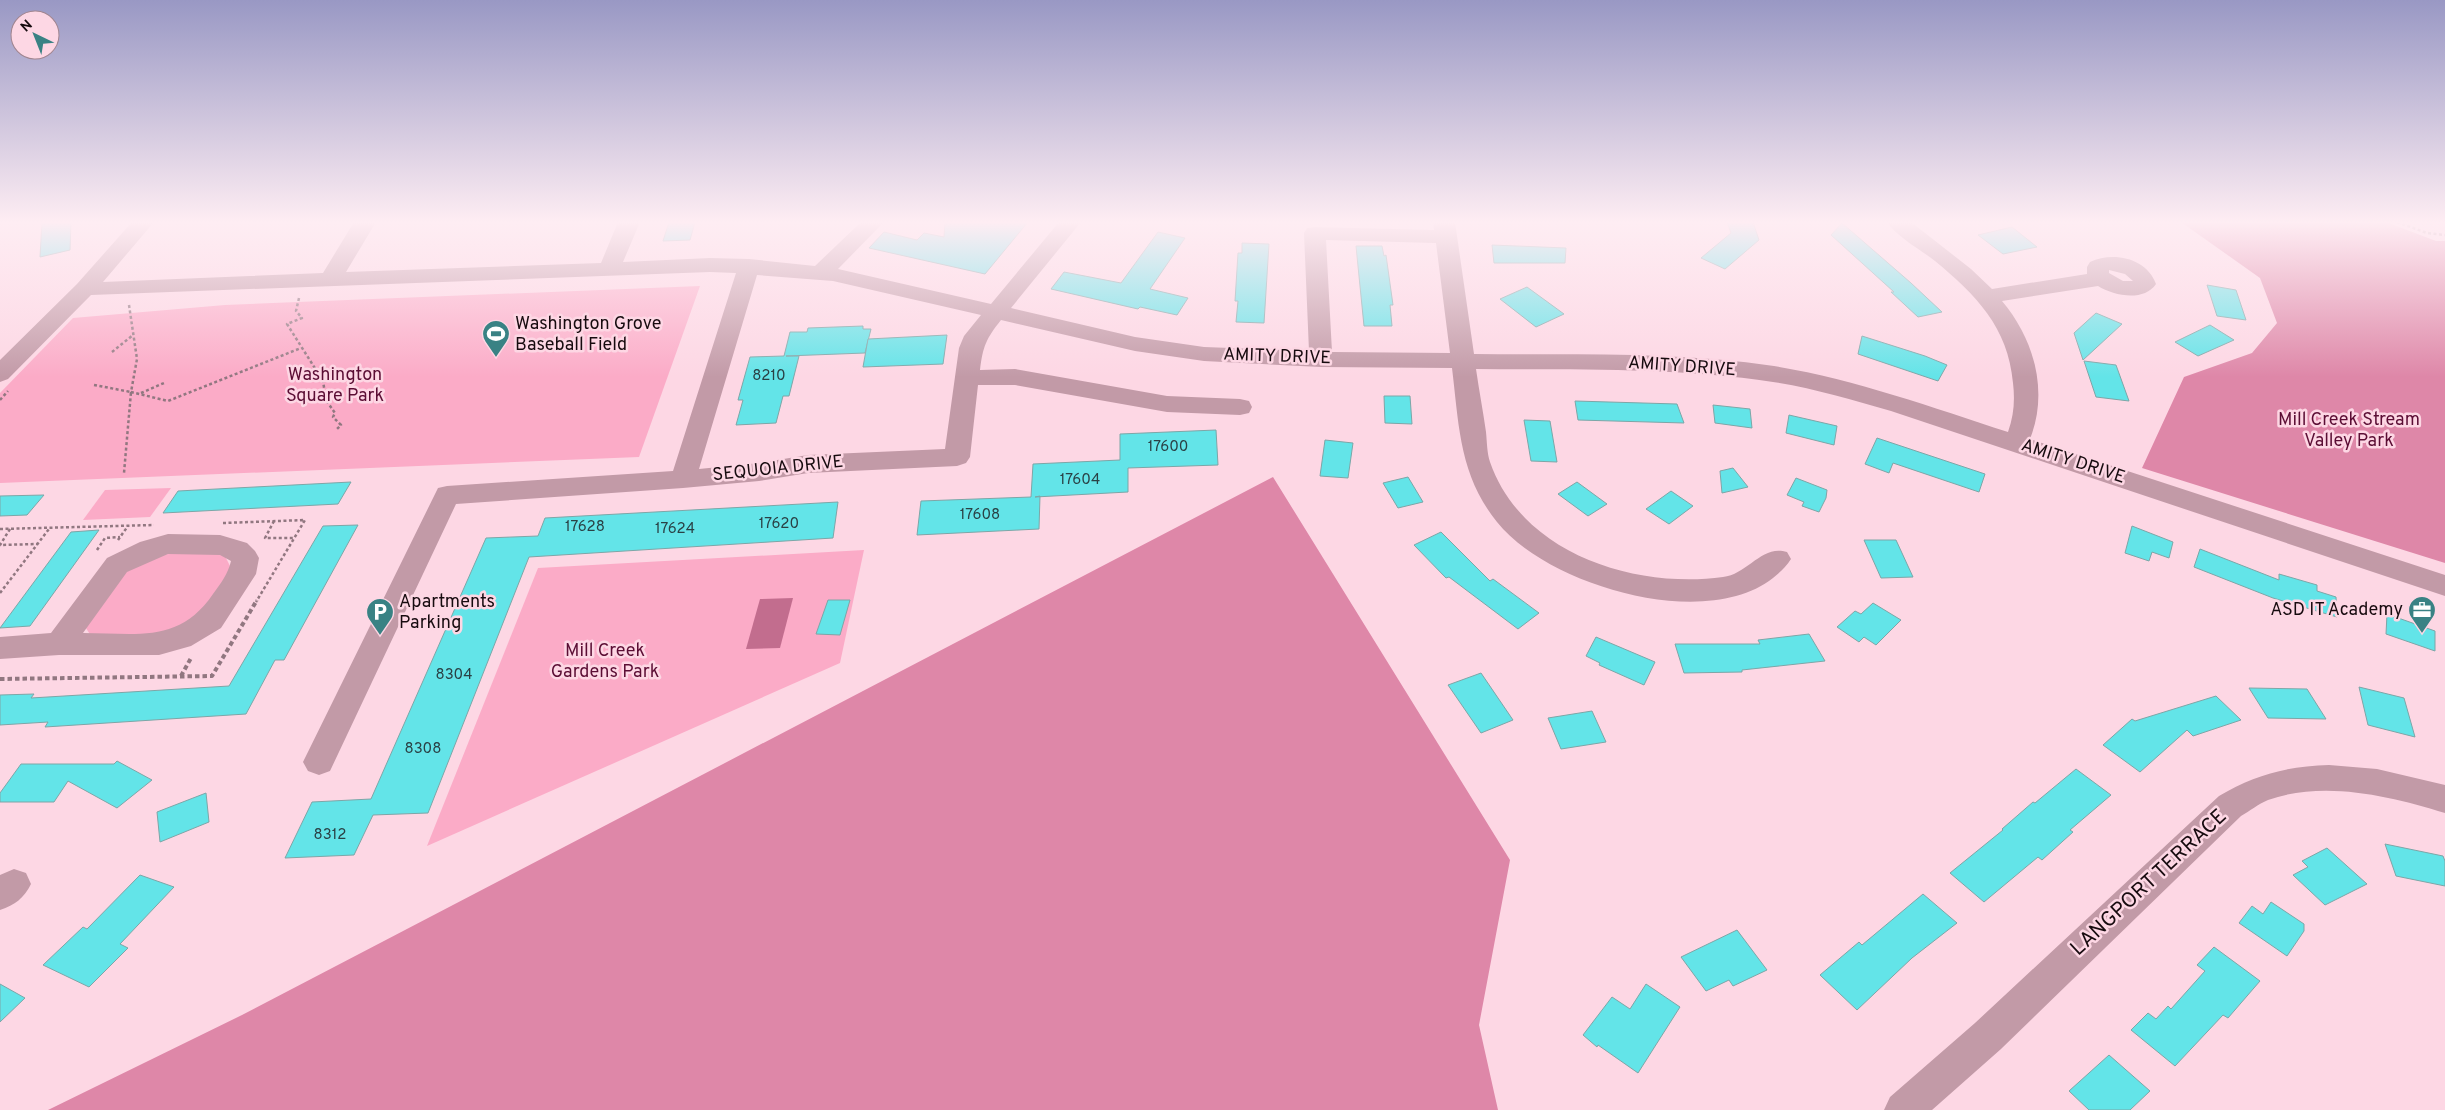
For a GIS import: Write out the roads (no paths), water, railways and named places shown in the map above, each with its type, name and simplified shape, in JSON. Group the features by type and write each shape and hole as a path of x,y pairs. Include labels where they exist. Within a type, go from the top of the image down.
{"street":[{"path":"0,374 98,274"},
{"path":"330,280 334,274"},
{"name":"AMITY DRIVE","path":"85,289 487,274"},
{"path":"682,479 747,274"},
{"name":"AMITY DRIVE","path":"830,274 1135,344 1184,351 1321,358 1668,364 1773,374 1829,385 1891,403 2445,586"},
{"name":"SEQUOIA DRIVE","path":"319,762 447,495 682,479 759,472 808,464 957,457 971,348 976,336 1028,274"},
{"path":"1317,274 1321,358"},
{"path":"1451,274 1477,461 1492,497 1512,522 1545,549 1582,568 1634,586 1681,590 1722,589 1743,583 1777,559"},
{"path":"1962,274 1987,296 2012,329 2027,371 2025,416 2016,443"},
{"path":"1987,296 2101,279"},
{"path":"967,378 1015,377 1167,404 1240,408"},
{"path":"0,648 59,644 159,644 181,638 212,620 242,574 246,558 237,550 220,545 168,544 131,557 117,565 59,644"},
{"name":"LANGPORT TERRACE","path":"1903,1110 1988,1036 2230,806 2259,789 2292,781 2330,779 2370,781 2445,799"}],"place":[{"name":"Washington Grove Baseball Field","path":"496,358"},
{"name":"ASD IT Academy","path":"2422,634"},
{"name":"Apartments Parking","path":"380,636"}],"park label":[{"name":"Washington Square Park","path":"335,385"},
{"name":"Mill Creek Stream Valley Park","path":"2349,430"},
{"name":"Mill Creek Gardens Park","path":"605,661"}]}
